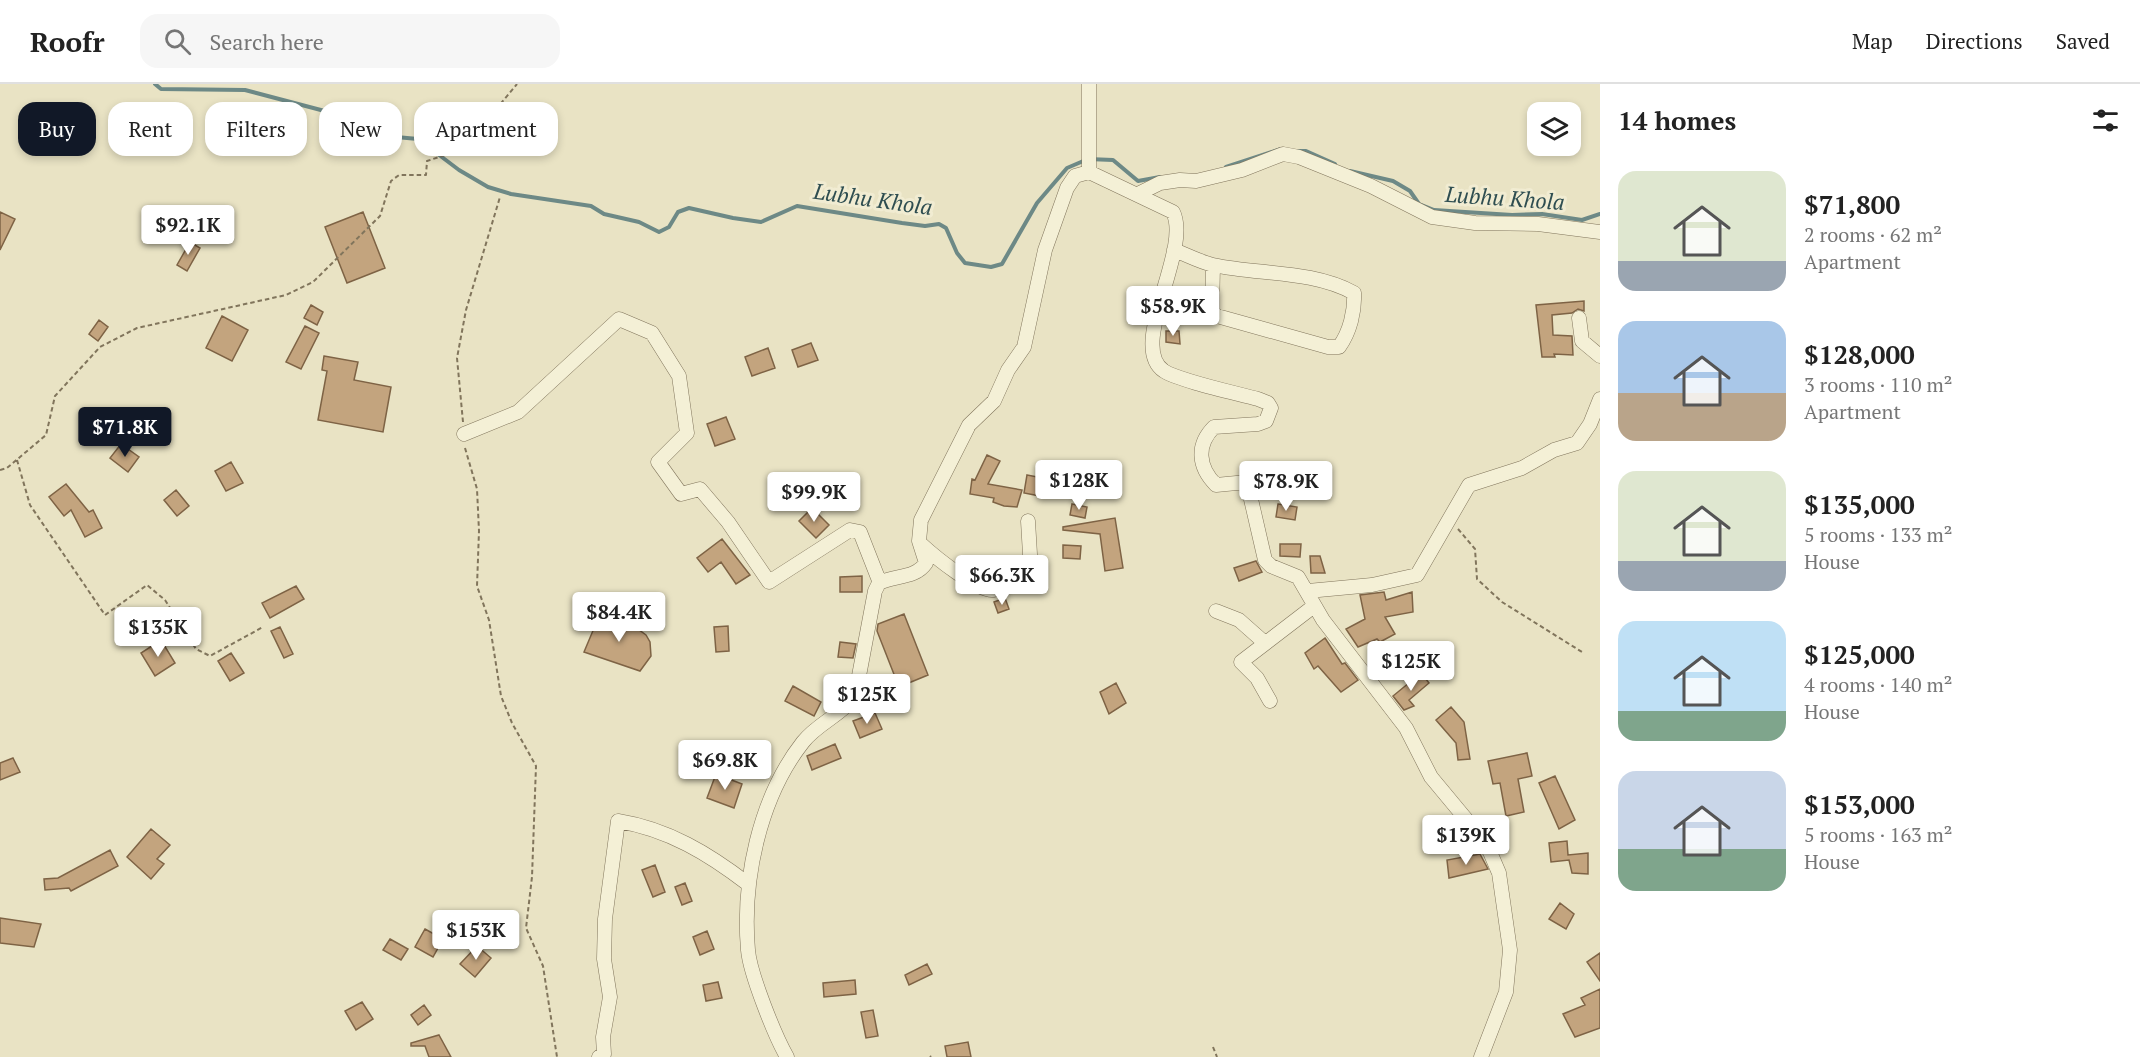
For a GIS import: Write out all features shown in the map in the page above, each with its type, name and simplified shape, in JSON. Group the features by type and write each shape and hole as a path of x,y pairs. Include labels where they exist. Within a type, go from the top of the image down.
{"street":[{"path":"787,1057 777,1039 748,952 748,884 768,807 784,772 805,740 847,708 855,698 875,591 880,583 921,570 926,563 918,541 921,520 969,425 994,401 1008,370 1024,347 1045,250 1067,188 1089,162 1089,84"},
{"path":"1140,193 1160,183 1179,180 1196,181 1242,170 1283,154 1299,157 1371,186 1432,217 1475,224 1538,224 1600,232"},
{"path":"1089,162 1173,212 1178,221 1174,250 1152,338 1155,362 1167,373 1268,403 1271,414 1266,421 1258,424 1214,427 1207,434 1200,456 1203,467 1216,485 1247,482 1265,560 1272,566 1298,577 1308,591 1314,606 1406,728 1431,777 1480,836 1498,873 1510,950 1506,992 1481,1057"},
{"path":"1174,250 1213,265 1272,272 1343,287 1354,293 1354,304 1345,339 1339,346 1328,347 1217,316 1212,312 1213,265"},
{"path":"1579,318 1582,341 1600,356"},
{"path":"464,434 518,412 619,319 652,333 679,376 687,433 658,462 681,494 700,489 728,522 769,582 850,530 860,532 867,544 880,583"},
{"path":"1308,591 1372,585 1416,575 1448,517 1469,485 1521,468 1554,450 1577,442 1590,424 1600,399"},
{"path":"918,541 947,568 967,577 983,589 993,590 1031,571 1028,522"},
{"path":"1270,701 1257,678 1241,662 1314,606"},
{"path":"1216,611 1239,620 1265,643"},
{"path":"598,1057 604,1054 603,1037 610,1009 604,959 605,919 618,821 636,824 693,846 748,884"}],"path":[{"path":"0,470 7,468 46,435 55,396 100,347 137,328 286,295 313,282 380,216 391,181 399,175 426,175 427,161 464,149 517,84"},
{"path":"500,197 466,310 457,358 465,449 477,489 479,531 477,586 489,620 501,696 512,723 536,766 532,877 526,928 543,966 557,1057"},
{"path":"17,460 30,505 105,615 147,585 165,600 196,650 210,656 263,627"},
{"path":"1448,517 1475,549 1477,579 1502,602 1582,652"},
{"path":"1214,1047 1217,1057"}],"building":[{"path":"0,212 15,219 0,250"},
{"path":"363,212 385,268 347,283 325,227"},
{"path":"190,242 200,248 187,271 177,265"},
{"path":"1584,301 1584,311 1578,309 1572,313 1552,315 1553,335 1572,336 1573,355 1554,354 1555,357 1542,357 1536,305"},
{"path":"311,305 323,312 317,325 304,318"},
{"path":"222,316 248,330 232,361 206,348"},
{"path":"99,320 108,327 98,341 89,334"},
{"path":"305,326 319,333 301,369 286,362"},
{"path":"1166,331 1179,331 1180,344 1166,342"},
{"path":"811,343 818,360 798,367 792,350"},
{"path":"768,348 775,368 752,376 745,357"},
{"path":"324,356 358,362 354,380 391,387 383,432 318,420 327,371 322,370"},
{"path":"726,417 735,439 715,446 707,424"},
{"path":"121,444 139,457 128,472 110,458"},
{"path":"987,455 1000,461 988,484 1022,490 1017,507 993,502 994,498 970,494 972,479 975,480"},
{"path":"231,462 243,483 226,491 215,471"},
{"path":"1270,467 1285,476 1280,485 1265,477"},
{"path":"823,473 835,485 823,498 810,486"},
{"path":"1027,475 1043,478 1040,496 1024,493"},
{"path":"66,484 89,512 93,510 102,528 85,537 71,510 64,516 49,497"},
{"path":"176,490 189,506 177,516 164,500"},
{"path":"1072,504 1087,507 1085,518 1070,515"},
{"path":"1278,504 1297,507 1295,520 1276,517"},
{"path":"812,508 829,525 816,538 799,521"},
{"path":"1115,518 1123,568 1105,571 1100,534 1063,530 1063,527"},
{"path":"722,539 750,575 736,584 721,562 708,572 697,558"},
{"path":"1280,544 1301,544 1300,557 1280,556"},
{"path":"1063,545 1081,546 1080,559 1063,558"},
{"path":"1310,556 1320,556 1325,573 1311,573"},
{"path":"1256,561 1262,572 1239,581 1234,568"},
{"path":"862,576 862,592 840,592 840,577"},
{"path":"296,586 304,599 270,618 262,603"},
{"path":"1384,592 1386,600 1412,592 1413,612 1385,617 1395,634 1380,642 1377,639 1358,647 1346,629 1365,619 1360,595"},
{"path":"1005,598 1009,609 998,613 994,602"},
{"path":"600,614 635,627 646,635 650,642 651,656 640,671 584,652"},
{"path":"904,614 928,675 899,687 877,631 878,624"},
{"path":"728,626 729,651 716,652 714,627"},
{"path":"280,627 293,654 284,658 271,631"},
{"path":"1325,638 1342,664 1345,663 1358,680 1341,692 1318,666 1314,669 1305,653"},
{"path":"161,640 175,663 155,676 141,653"},
{"path":"840,642 856,644 853,658 838,657"},
{"path":"231,653 244,673 230,681 218,661"},
{"path":"1421,673 1429,683 1409,700 1414,706 1404,710 1393,696"},
{"path":"1116,683 1126,703 1109,714 1100,692"},
{"path":"793,686 821,702 814,716 785,701"},
{"path":"868,692 872,703 863,707 865,693"},
{"path":"1451,707 1464,722 1470,759 1458,760 1456,743 1436,720"},
{"path":"875,713 882,729 860,738 853,721"},
{"path":"835,744 841,758 812,770 807,756"},
{"path":"1527,753 1532,776 1518,779 1524,812 1506,816 1500,783 1493,784 1488,761"},
{"path":"13,758 20,772 0,780 0,763"},
{"path":"716,774 742,784 734,808 707,798"},
{"path":"1555,776 1575,820 1559,829 1539,783"},
{"path":"151,829 170,845 157,859 164,864 151,879 127,857"},
{"path":"1567,841 1568,855 1588,853 1588,874 1572,873 1569,860 1551,862 1549,843"},
{"path":"110,850 118,866 71,891 69,888 45,890 44,879 58,878"},
{"path":"1480,854 1488,869 1449,878 1447,860"},
{"path":"655,865 665,892 653,897 642,870"},
{"path":"685,883 692,901 682,905 675,887"},
{"path":"1560,903 1574,914 1566,929 1549,919"},
{"path":"0,918 41,924 34,947 0,943"},
{"path":"425,929 443,939 433,957 415,947"},
{"path":"707,931 714,949 700,955 693,937"},
{"path":"390,939 408,949 401,960 383,950"},
{"path":"477,946 491,958 475,977 460,964"},
{"path":"1600,953 1600,981 1587,962"},
{"path":"927,964 932,974 909,985 905,975"},
{"path":"855,980 856,994 824,997 823,983"},
{"path":"718,982 722,998 706,1001 703,985"},
{"path":"1600,989 1600,1028 1575,1037 1563,1014 1585,1005 1581,998"},
{"path":"362,1002 373,1019 356,1030 345,1011"},
{"path":"424,1005 431,1015 418,1025 411,1015"},
{"path":"873,1010 878,1036 866,1038 861,1012"},
{"path":"439,1035 451,1057 429,1057 425,1046 411,1046 411,1043"},
{"path":"968,1042 971,1057 947,1057 945,1046"}],"waterway":[{"name":"Lubhu Khola","path":"155,84 161,89 245,90 336,114 396,137 418,139 459,170 488,187 511,194 591,206 604,214 639,222 659,232 669,227 678,212 689,208 761,222 797,206 925,226 939,224 946,228 957,253 965,263 991,267 1002,264 1037,203 1067,168 1088,159 1113,160 1138,181 1160,177"},
{"name":"Lubhu Khola","path":"1226,167 1281,149"},
{"name":"Lubhu Khola","path":"1297,151 1306,151 1335,164"},
{"name":"Lubhu Khola","path":"1350,171 1393,181 1410,191 1419,204 1434,210 1512,215 1542,214 1582,220 1600,214"}]}
